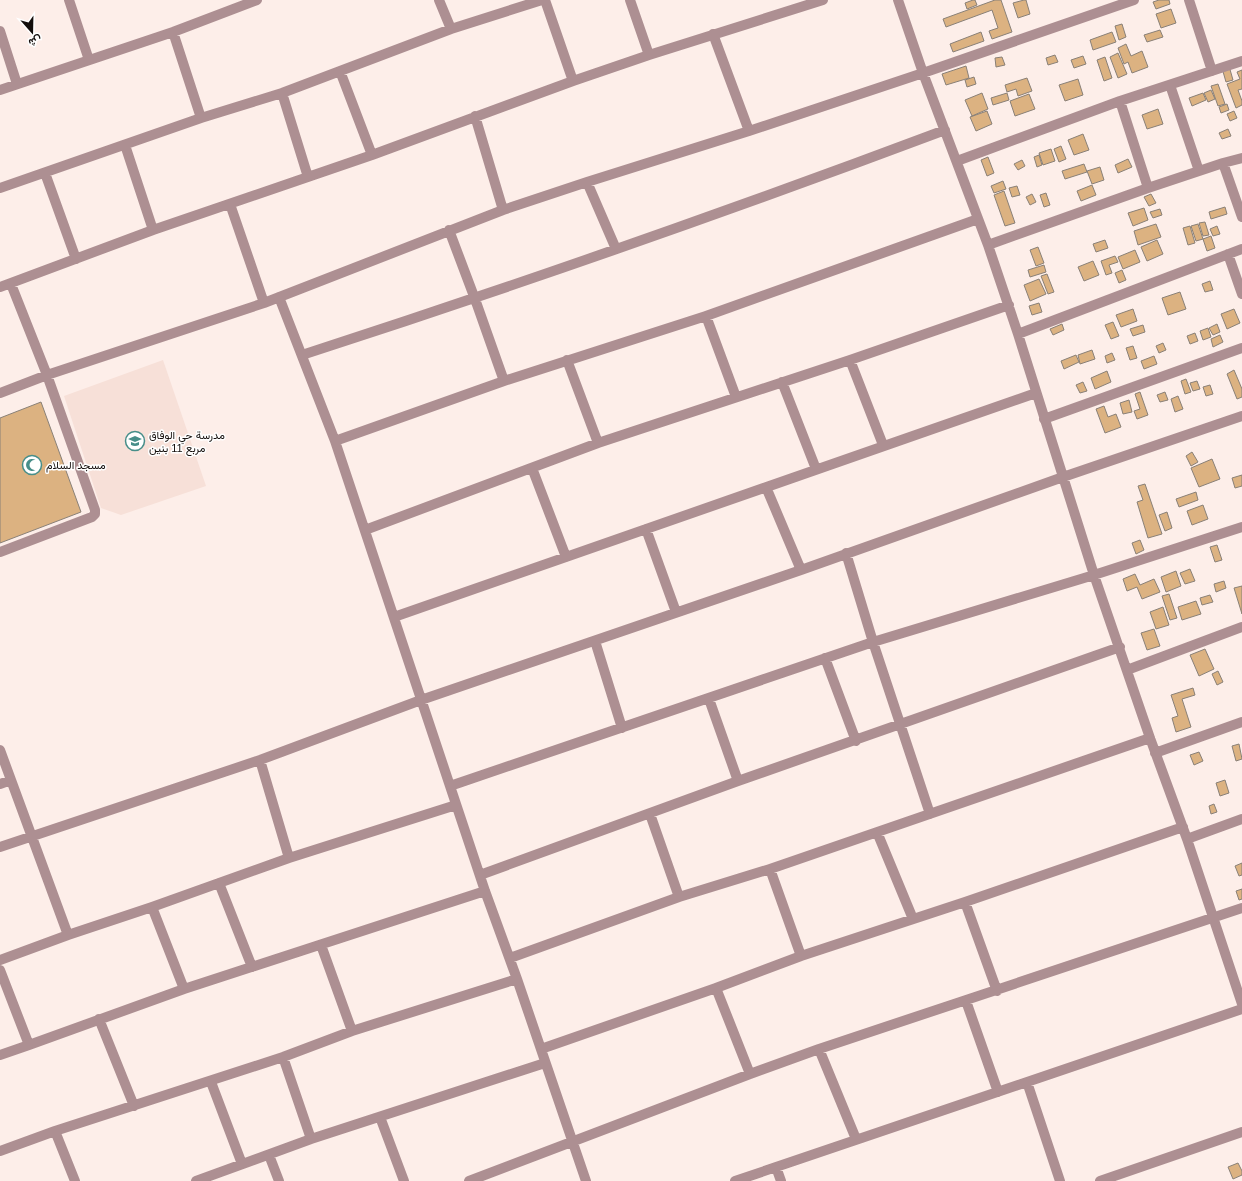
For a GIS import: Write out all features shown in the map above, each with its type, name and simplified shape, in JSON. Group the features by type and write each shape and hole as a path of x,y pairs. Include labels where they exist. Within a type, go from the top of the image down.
{"street":[{"path":"69,0 89,60"},
{"path":"0,90 173,32 244,2 257,0"},
{"path":"439,0 451,30"},
{"path":"0,188 200,118 282,93 451,30 542,0"},
{"path":"546,0 573,81"},
{"path":"630,0 649,55"},
{"path":"0,288 153,230 372,155 573,81 649,55 822,0"},
{"path":"898,0 923,73 957,161 1009,305 1094,575 1120,647 1155,753 1183,827 1242,1004"},
{"path":"0,393 279,298 503,210 749,131 1134,0"},
{"path":"1189,0 1212,71"},
{"path":"0,31 17,84"},
{"path":"173,32 200,118"},
{"path":"714,34 749,131"},
{"path":"957,161 1120,101 1242,61"},
{"path":"340,71 372,155"},
{"path":"1170,85 1199,171"},
{"path":"282,93 308,177"},
{"path":"1120,101 1148,188"},
{"path":"475,116 503,210"},
{"path":"302,355 475,299 780,192 945,130"},
{"path":"125,145 153,230"},
{"path":"988,245 1148,188 1222,163 1242,158"},
{"path":"1222,163 1242,218"},
{"path":"46,173 76,259"},
{"path":"587,182 616,249"},
{"path":"230,204 264,303"},
{"path":"335,441 504,380 706,316 978,219"},
{"path":"449,230 504,380"},
{"path":"1018,334 1242,249"},
{"path":"1228,254 1242,294"},
{"path":"0,552 92,517 95,514 94,506 47,376 11,284"},
{"path":"279,298 335,441 485,891 510,958 586,1181"},
{"path":"365,530 598,442 850,360 1009,305"},
{"path":"706,316 736,397"},
{"path":"1044,419 1242,348"},
{"path":"567,360 598,442"},
{"path":"850,360 883,445"},
{"path":"782,382 816,469"},
{"path":"394,617 883,445 1036,393"},
{"path":"0,848 260,760 421,700 801,570 1063,477 1242,416"},
{"path":"532,468 566,557"},
{"path":"766,487 801,570"},
{"path":"450,786 873,642 1094,575 1242,528"},
{"path":"646,529 676,612"},
{"path":"846,553 873,642 930,814"},
{"path":"1127,670 1242,627"},
{"path":"595,640 622,728"},
{"path":"480,875 738,781 856,741 1120,647"},
{"path":"825,658 856,741"},
{"path":"708,699 738,781"},
{"path":"1155,753 1242,722"},
{"path":"510,958 679,898 1150,738"},
{"path":"0,750 33,836 68,935"},
{"path":"260,760 289,858"},
{"path":"0,784 12,780"},
{"path":"0,960 289,858 456,805"},
{"path":"650,814 679,898"},
{"path":"1187,839 1242,819"},
{"path":"540,1049 716,988 801,956 965,902 1183,827"},
{"path":"877,832 913,918"},
{"path":"770,868 801,956"},
{"path":"219,883 252,967"},
{"path":"0,1055 184,989 485,891"},
{"path":"965,902 997,991"},
{"path":"152,907 184,989"},
{"path":"469,1181 750,1074 820,1049 1242,908"},
{"path":"320,945 352,1031"},
{"path":"0,970 29,1045"},
{"path":"0,1151 55,1131 210,1082 352,1031 517,979"},
{"path":"716,988 750,1074"},
{"path":"966,1001 998,1092"},
{"path":"735,1181 1242,1009"},
{"path":"99,1019 134,1106"},
{"path":"820,1049 856,1139"},
{"path":"283,1057 311,1139"},
{"path":"196,1181 311,1139 545,1062"},
{"path":"210,1082 242,1164"},
{"path":"1027,1082 1060,1181"},
{"path":"380,1117 404,1181"},
{"path":"55,1131 75,1181"},
{"path":"1107,1180 1242,1132"},
{"path":"268,1155 279,1181"},
{"path":"776,1167 781,1181"}],"shaded area":[{"name":"مدرسة حي الوفاق مربع 11 بنين","path":"163,360 206,486 121,515 101,508 64,396"}],"building":[{"path":"975,0 977,5 967,9 965,3"},
{"path":"995,0 1001,0 1012,32 992,39 989,31 998,28 992,10 946,27 943,19"},
{"path":"1026,0 1030,14 1018,18 1013,3"},
{"path":"1159,0 1169,0 1170,4 1156,9 1153,2"},
{"path":"1171,9 1176,23 1161,28 1156,14"},
{"path":"1122,24 1126,37 1119,40 1115,26"},
{"path":"1160,30 1163,37 1147,42 1144,35"},
{"path":"981,32 984,41 953,52 950,44"},
{"path":"1112,32 1116,42 1093,50 1090,40"},
{"path":"1126,44 1131,56 1142,51 1148,67 1132,73 1128,62 1124,64 1118,48"},
{"path":"1118,53 1127,74 1118,78 1110,57"},
{"path":"1055,55 1058,62 1048,65 1046,58"},
{"path":"1083,56 1086,64 1074,68 1071,60"},
{"path":"1002,57 1005,65 996,67 995,58"},
{"path":"1105,57 1112,78 1104,81 1097,60"},
{"path":"966,66 969,78 946,85 942,74"},
{"path":"1229,66 1233,80 1226,82 1222,68"},
{"path":"1242,70 1242,89 1238,90 1242,105 1236,108 1227,84 1240,79 1237,72"},
{"path":"974,77 976,84 967,87 965,80"},
{"path":"1027,78 1032,91 1018,96 1016,89 1007,92 1005,85"},
{"path":"1078,79 1083,95 1065,101 1059,85"},
{"path":"1218,84 1225,104 1218,106 1211,86"},
{"path":"1211,90 1215,99 1208,102 1204,93"},
{"path":"982,93 988,109 972,116 965,100"},
{"path":"1007,93 1009,100 993,105 991,98"},
{"path":"1203,93 1206,100 1192,106 1189,98"},
{"path":"1029,94 1035,109 1015,116 1010,101"},
{"path":"1227,104 1229,110 1221,113 1219,107"},
{"path":"1158,109 1163,124 1147,129 1142,115"},
{"path":"987,111 992,124 976,131 970,117"},
{"path":"1234,111 1237,118 1230,121 1227,114"},
{"path":"1228,129 1231,136 1222,139 1219,133"},
{"path":"1083,134 1089,150 1074,155 1068,140"},
{"path":"1061,146 1066,159 1059,162 1054,149"},
{"path":"1051,149 1055,161 1043,165 1039,153"},
{"path":"1039,155 1042,165 1037,167 1034,157"},
{"path":"988,157 994,173 987,176 981,160"},
{"path":"1128,159 1132,167 1118,173 1115,165"},
{"path":"1022,160 1025,166 1018,170 1014,164"},
{"path":"1084,164 1087,172 1065,179 1062,171"},
{"path":"1100,167 1104,180 1092,184 1087,171"},
{"path":"1003,181 1006,189 994,193 991,186"},
{"path":"1092,185 1096,195 1081,201 1077,191"},
{"path":"1017,186 1020,195 1012,197 1009,188"},
{"path":"1004,191 1015,223 1005,226 994,195"},
{"path":"1046,193 1050,205 1044,207 1040,195"},
{"path":"1032,194 1036,202 1030,205 1026,197"},
{"path":"1151,194 1156,203 1149,206 1144,197"},
{"path":"1225,207 1227,214 1211,219 1209,212"},
{"path":"1144,208 1148,220 1133,226 1128,213"},
{"path":"1160,209 1162,215 1153,218 1150,212"},
{"path":"1205,222 1209,235 1203,236 1199,223"},
{"path":"1156,224 1161,237 1138,245 1134,231"},
{"path":"1198,224 1203,239 1196,241 1191,226"},
{"path":"1190,226 1195,243 1188,245 1183,228"},
{"path":"1217,226 1220,234 1213,236 1210,229"},
{"path":"1211,236 1215,248 1207,251 1203,239"},
{"path":"1105,240 1108,248 1096,252 1093,244"},
{"path":"1157,240 1163,254 1147,261 1141,247"},
{"path":"1038,247 1044,263 1036,266 1030,250"},
{"path":"1135,250 1140,262 1123,269 1118,257"},
{"path":"1115,256 1118,262 1109,265 1112,273 1106,275 1101,261"},
{"path":"1093,261 1099,275 1084,281 1078,267"},
{"path":"1044,265 1046,272 1030,277 1028,270"},
{"path":"1122,270 1126,280 1119,283 1115,273"},
{"path":"1047,274 1054,292 1048,294 1041,276"},
{"path":"1039,279 1046,294 1030,301 1024,285"},
{"path":"1210,281 1213,290 1205,292 1202,284"},
{"path":"1180,292 1186,309 1168,315 1162,298"},
{"path":"1039,303 1042,312 1032,315 1029,306"},
{"path":"1133,309 1137,321 1121,327 1116,315"},
{"path":"1234,309 1240,323 1227,329 1221,314"},
{"path":"1113,322 1119,336 1111,339 1105,325"},
{"path":"1062,324 1064,330 1053,335 1050,329"},
{"path":"1217,324 1220,332 1213,335 1209,328"},
{"path":"1143,325 1145,332 1133,336 1130,329"},
{"path":"1208,328 1211,337 1203,340 1200,331"},
{"path":"1195,333 1198,341 1190,344 1187,336"},
{"path":"1220,335 1223,342 1213,347 1211,339"},
{"path":"1163,343 1166,350 1159,353 1156,346"},
{"path":"1133,346 1137,358 1130,360 1126,348"},
{"path":"1092,350 1095,359 1080,364 1078,355"},
{"path":"1112,353 1115,360 1107,363 1105,356"},
{"path":"1076,355 1079,362 1064,369 1061,361"},
{"path":"1154,356 1157,364 1144,369 1141,361"},
{"path":"1234,370 1242,389 1242,397 1237,399 1227,374"},
{"path":"1107,371 1111,382 1095,389 1091,378"},
{"path":"1186,379 1191,392 1185,394 1181,381"},
{"path":"1197,381 1200,389 1193,391 1190,383"},
{"path":"1083,382 1087,391 1080,393 1076,385"},
{"path":"1210,385 1213,394 1206,396 1203,387"},
{"path":"1140,392 1148,415 1137,419 1134,411 1140,409 1135,394"},
{"path":"1165,392 1168,400 1160,402 1157,395"},
{"path":"1178,396 1183,409 1175,412 1171,399"},
{"path":"1129,400 1132,412 1123,414 1120,403"},
{"name":"مسجد السلام","path":"41,402 81,512 0,543 0,418"},
{"path":"1104,406 1108,417 1116,414 1121,427 1105,433 1096,409"},
{"path":"1192,452 1198,462 1191,466 1186,456"},
{"path":"1212,459 1220,479 1199,487 1191,468"},
{"path":"1242,475 1242,486 1235,488 1232,478"},
{"path":"1145,484 1162,534 1148,538 1137,502 1143,500 1138,486"},
{"path":"1196,492 1198,500 1179,507 1176,499"},
{"path":"1203,505 1208,519 1192,525 1187,511"},
{"path":"1167,512 1172,528 1165,531 1159,515"},
{"path":"1140,540 1144,550 1136,554 1132,543"},
{"path":"1217,545 1222,560 1215,562 1210,547"},
{"path":"1190,569 1195,581 1185,584 1180,573"},
{"path":"1176,571 1181,586 1166,592 1161,577"},
{"path":"1135,574 1140,585 1154,579 1160,592 1142,599 1137,587 1127,591 1123,579"},
{"path":"1224,581 1226,588 1216,592 1214,584"},
{"path":"1242,586 1242,614 1234,588"},
{"path":"1169,594 1177,618 1170,620 1162,596"},
{"path":"1210,595 1213,602 1202,605 1200,598"},
{"path":"1196,601 1201,614 1182,620 1178,607"},
{"path":"1163,607 1169,625 1156,629 1150,612"},
{"path":"1154,629 1160,646 1147,650 1141,633"},
{"path":"1205,649 1214,669 1199,676 1190,655"},
{"path":"1218,671 1223,682 1217,685 1212,674"},
{"path":"1193,688 1195,695 1182,699 1191,727 1176,732 1172,718 1178,716 1171,695"},
{"path":"1239,744 1242,759 1236,761 1232,746"},
{"path":"1199,752 1203,761 1194,765 1190,755"},
{"path":"1225,780 1229,793 1220,796 1216,783"},
{"path":"1214,804 1217,812 1211,814 1209,806"},
{"path":"1242,863 1242,875 1239,876 1235,866"},
{"path":"1242,889 1242,899 1239,900 1236,891"},
{"path":"1238,1163 1242,1171 1242,1175 1233,1179 1228,1167"}],"place":[{"name":"مدرسة حي الوفاق مربع 11 بنين","path":"135,441"},
{"name":"مسجد السلام","path":"32,465"}]}
